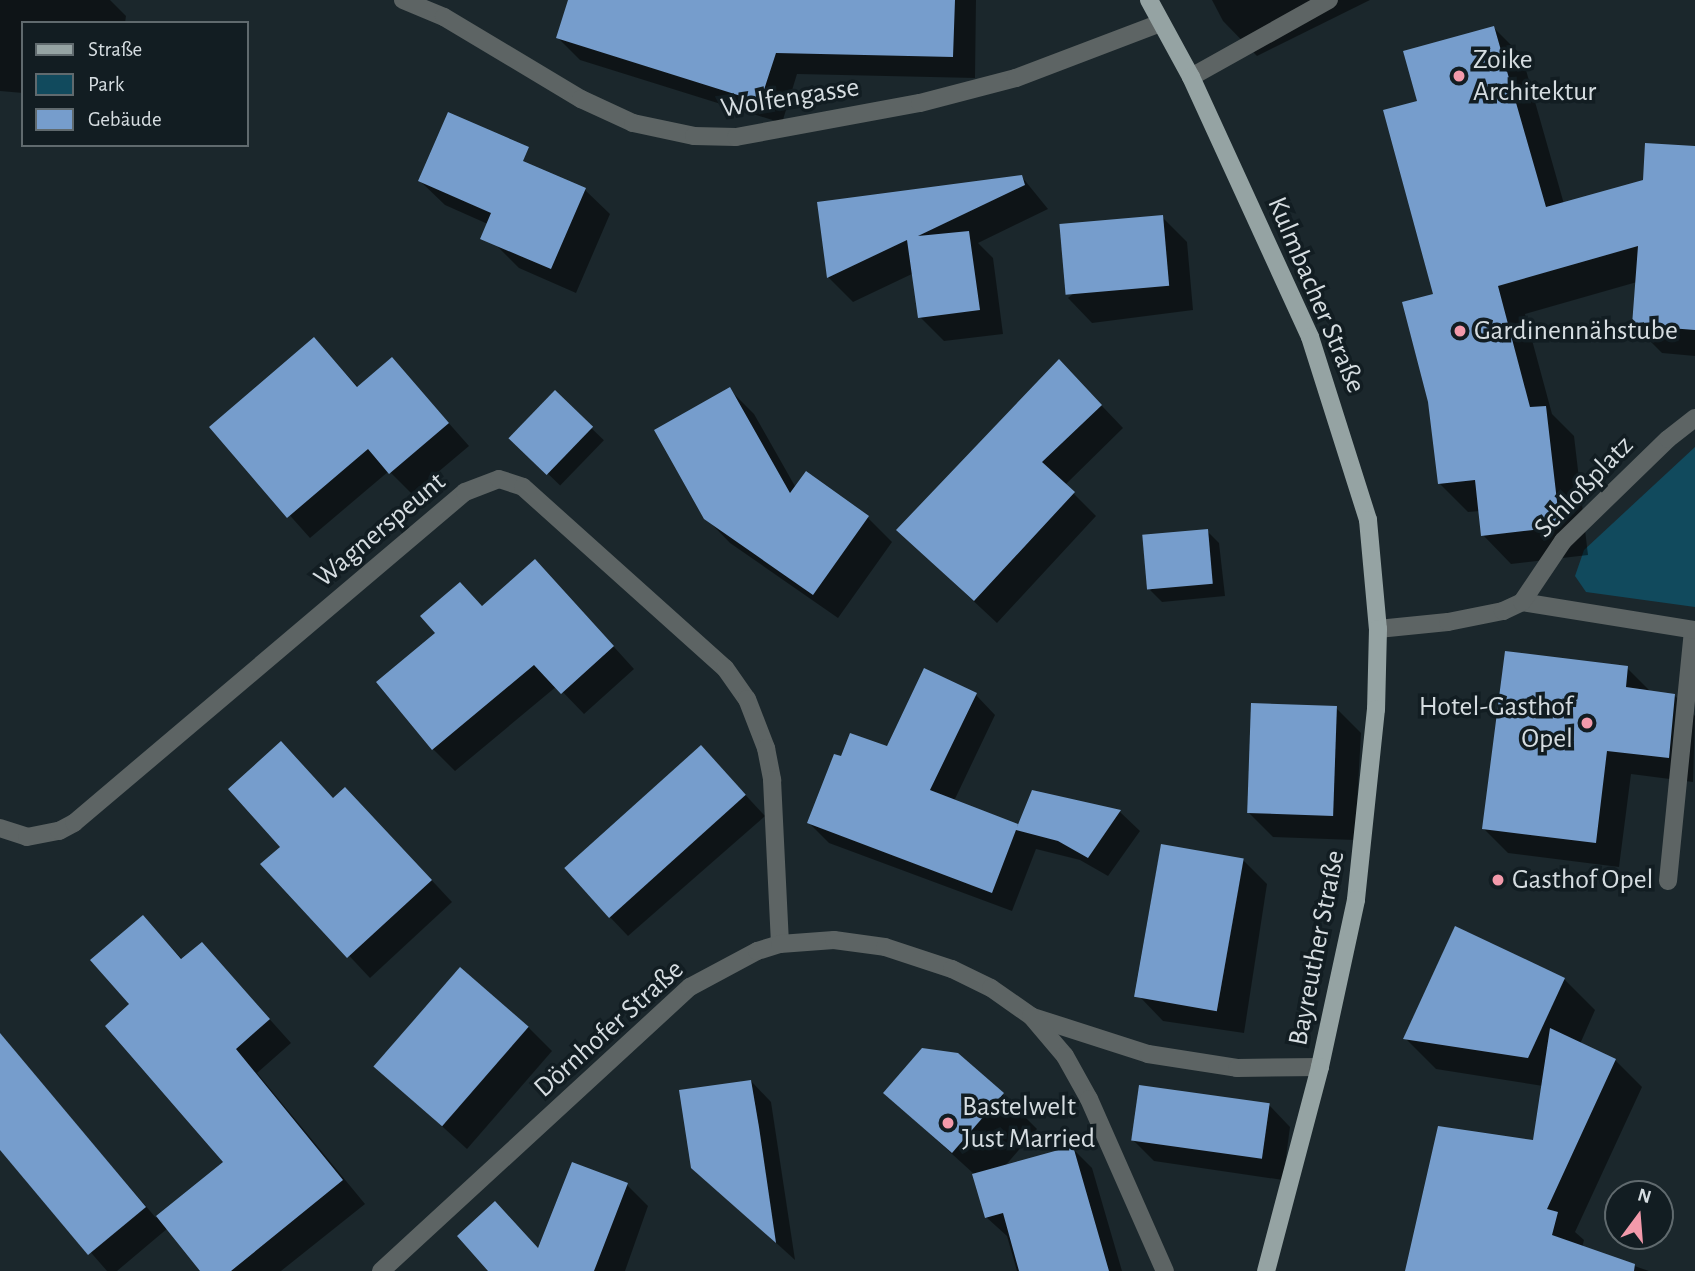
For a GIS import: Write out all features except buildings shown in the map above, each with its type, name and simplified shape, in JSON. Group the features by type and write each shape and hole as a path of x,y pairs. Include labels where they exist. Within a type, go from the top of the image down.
{"main road":[{"name":"Kulmbacher Straße","path":"1149,0 1191,77 1310,337 1346,439 1368,520 1378,629"},
{"name":"Bayreuther Straße","path":"1266,1271 1320,1067 1356,900 1367,818 1378,629"}],"street":[{"name":"Wolfengasse","path":"403,0 444,17 622,118 666,133 694,136 736,137 920,103 1016,78 1161,23"},
{"path":"1191,77 1329,0"},
{"name":"Schloßplatz","path":"1522,602 1563,541 1668,439 1695,418"},
{"name":"Wagnerspeunt","path":"0,828 27,837 59,831 74,823 465,492 499,479 523,487 725,668 747,699 766,748 772,780 780,944"},
{"path":"1378,629 1448,622 1503,611 1522,602 1694,630 1668,881"},
{"name":"Dörnhofer Straße","path":"381,1271 690,987 734,961 780,944 834,940 885,947 991,988 1031,1016 1065,1056 1089,1099 1165,1271"},
{"name":"Dörnhofer Straße","path":"1031,1016 1147,1054 1237,1068 1320,1067"}],"green space":[{"path":"1695,447 1695,607 1586,592 1575,576 1584,550"}],"place":[{"name":"Zoike Architektur","path":"1459,76"},
{"name":"Gardinennähstube","path":"1460,331"},
{"name":"Hotel-Gasthof Opel","path":"1587,723"},
{"name":"Gasthof Opel","path":"1498,880"},
{"name":"Bastelwelt Just Married","path":"948,1123"}]}
